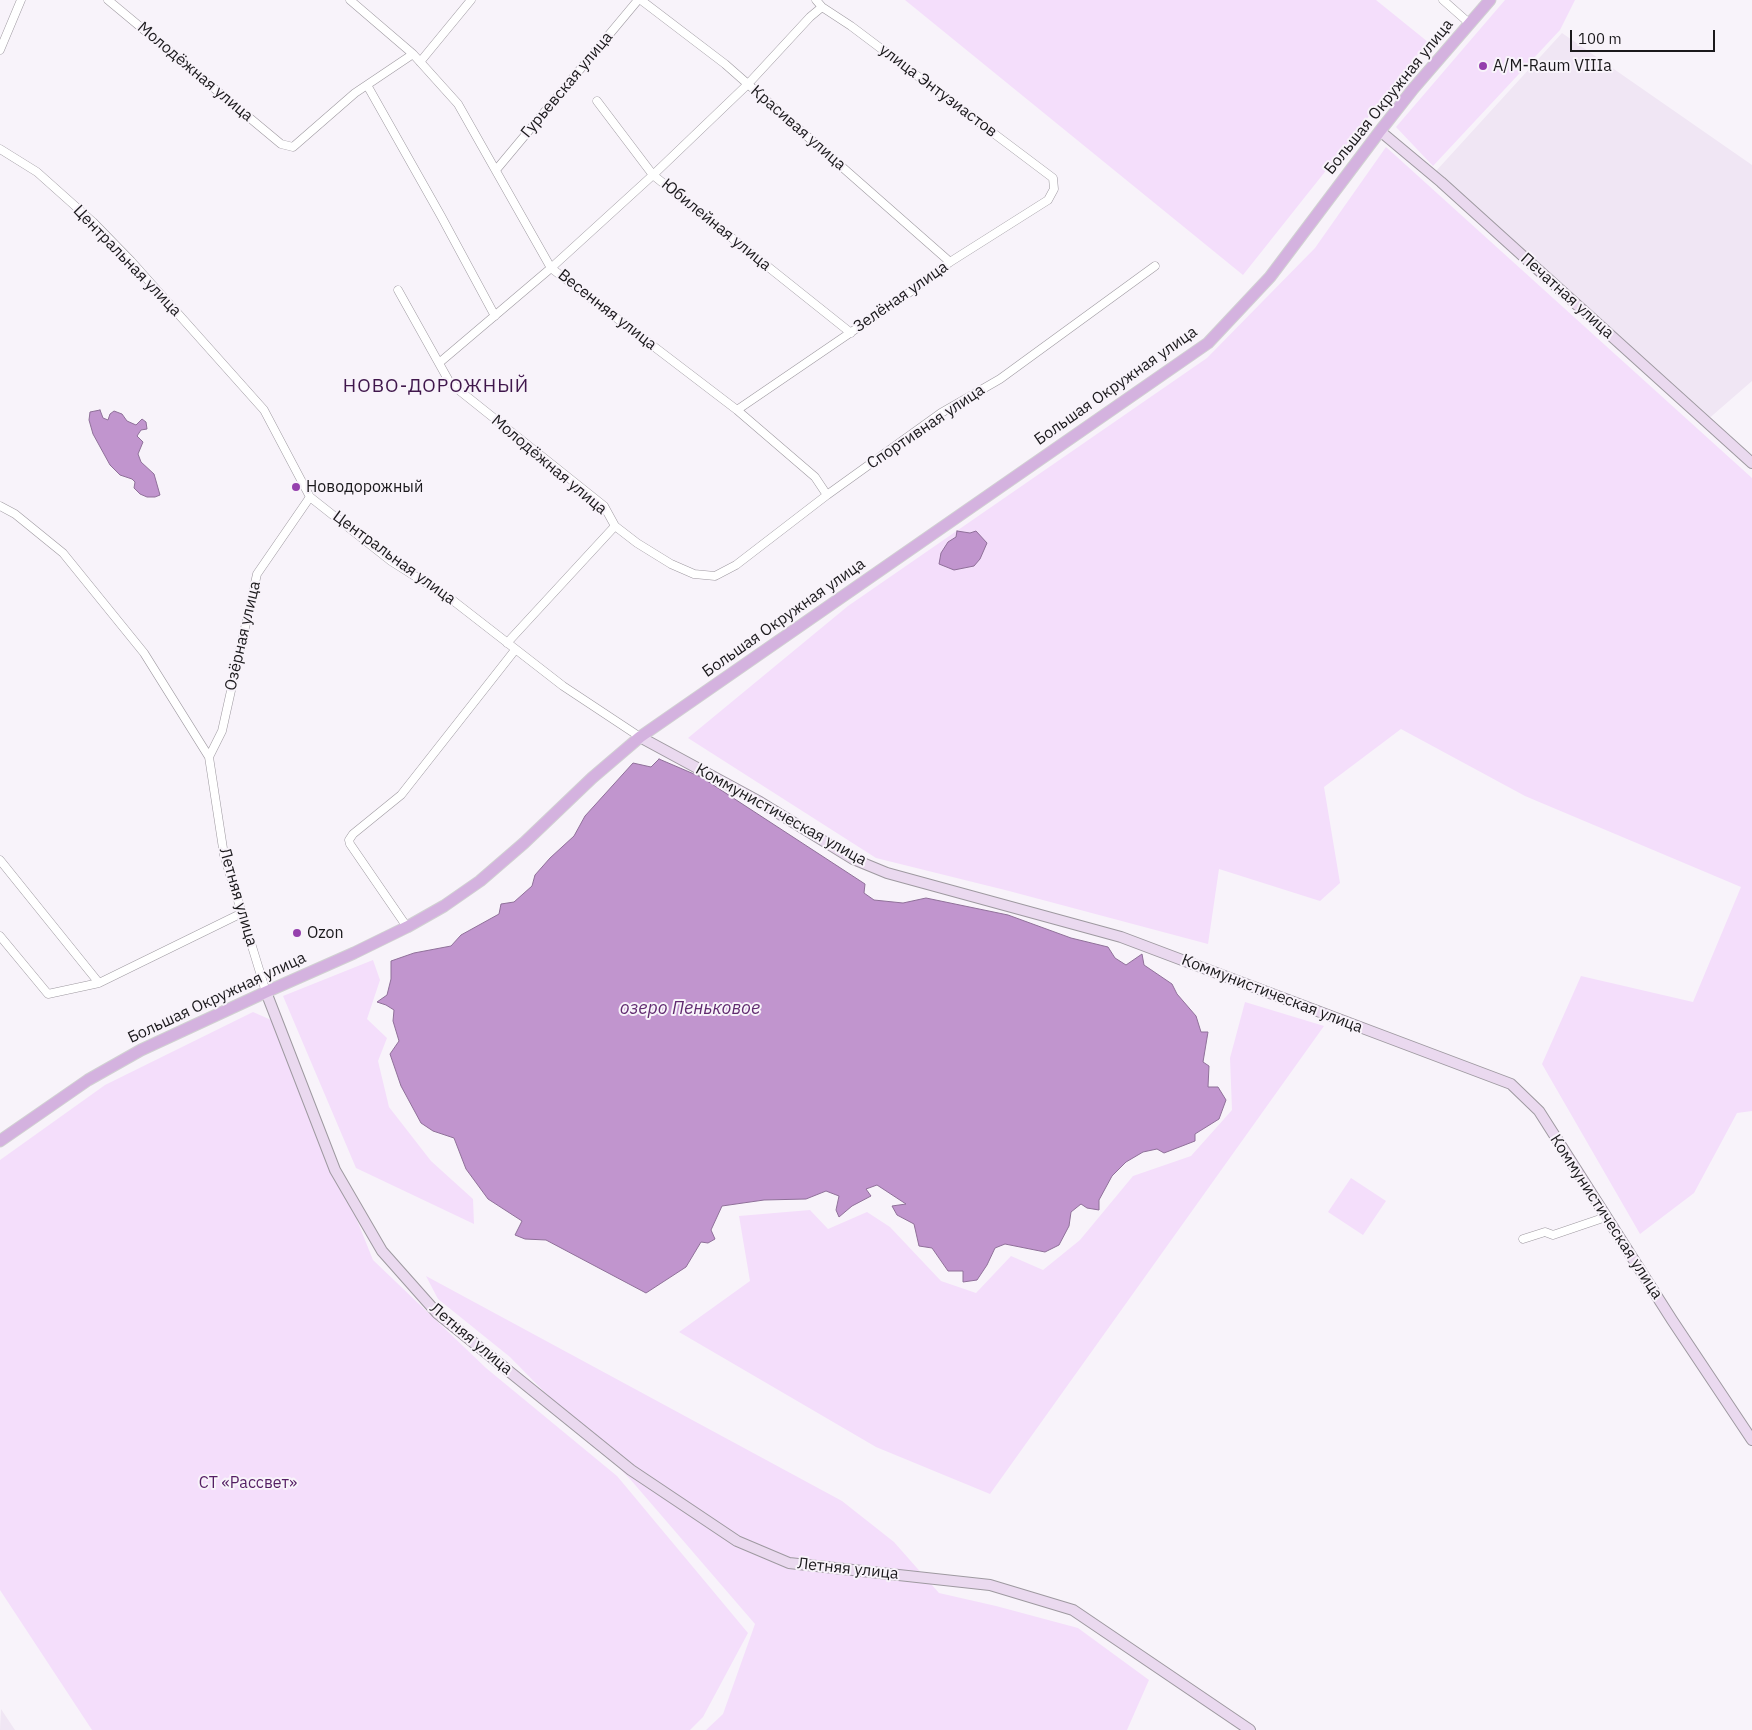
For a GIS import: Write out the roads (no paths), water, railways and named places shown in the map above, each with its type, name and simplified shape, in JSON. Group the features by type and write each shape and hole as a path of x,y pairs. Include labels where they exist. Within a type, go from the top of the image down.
{"main road":[{"name":"Большая Окружная улица","path":"0,1141 96,1075 141,1050 266,992 354,954 408,927 444,906 480,881 524,844 592,778 640,738 1208,343 1270,277 1380,131 1490,0"}],"street":[{"path":"0,50 22,0"},
{"name":"Молодёжная улица","path":"108,0 281,144 292,147 367,85"},
{"name":"Весенняя улица","path":"350,0 413,54 458,104 551,268 736,410 815,477 827,494"},
{"path":"420,62 470,0"},
{"name":"Красивая улица","path":"639,0 725,64 950,262"},
{"name":"Гурьевская улица","path":"496,170 639,0"},
{"name":"улица Энтузиастов","path":"816,0 822,7 851,26 1053,178"},
{"path":"1443,0 1469,23"},
{"path":"439,363 551,268 653,175 748,84 810,17 822,7"},
{"path":"413,54 367,85 495,316"},
{"name":"Юбилейная улица","path":"597,101 653,175 851,333"},
{"name":"Печатная улица","path":"1380,131 1441,182 1752,463"},
{"name":"Центральная улица","path":"0,149 37,172 93,222 130,260 264,410 310,497 392,560 451,598 563,686 640,738"},
{"name":"Зелёная улица","path":"736,410 851,333 950,262 1048,200 1054,189 1053,178"},
{"name":"Спортивная улица","path":"694,574 715,576 736,565 827,494 941,413 1000,379 1156,266"},
{"name":"Молодёжная улица","path":"398,290 450,383 604,506 615,526 637,544 671,564 694,574"},
{"name":"Озёрная улица","path":"209,757 222,731 256,574 310,497"},
{"name":"Летняя улица","path":"0,506 15,514 63,553 144,652 209,757 224,855 266,992 335,1170 382,1251 437,1313 631,1470 737,1541 789,1563 990,1584 1072,1610 1250,1730"},
{"name":"Молодёжная улица","path":"508,643 615,526"},
{"path":"408,927 349,840 401,795 515,650"},
{"name":"Коммунистическая улица","path":"640,738 760,802 853,859 887,873 1121,936 1511,1084 1539,1111 1672,1320 1752,1440"},
{"path":"0,860 99,983"},
{"path":"0,936 48,994 99,983 242,913"},
{"path":"1523,1239 1545,1232 1553,1234 1606,1217"}],"water":[{"path":"100,410 103,418 108,420 110,414 114,411 122,414 127,421 136,425 142,419 146,422 147,429 141,430 137,436 143,442 138,454 141,462 154,474 160,495 147,497 140,494 134,488 135,482 132,479 120,475 110,465 93,434 89,420 90,412"},
{"path":"957,531 970,533 976,531 987,543 980,559 974,566 954,570 939,564 941,553 948,542 956,537"},
{"name":"озеро Пеньковое","path":"659,759 701,777 865,884 864,893 874,900 903,903 926,898 1008,915 1071,938 1108,947 1115,958 1126,965 1142,954 1144,965 1172,984 1177,994 1196,1016 1201,1032 1208,1032 1203,1062 1209,1066 1208,1087 1218,1087 1226,1100 1219,1119 1195,1134 1195,1141 1164,1153 1157,1149 1143,1152 1126,1162 1112,1176 1099,1200 1099,1210 1087,1208 1081,1204 1071,1212 1069,1226 1059,1245 1045,1252 1005,1244 995,1248 977,1280 963,1282 963,1271 948,1271 932,1248 919,1246 914,1224 897,1215 892,1206 906,1204 877,1185 866,1189 871,1196 852,1206 839,1217 836,1210 839,1196 826,1191 806,1199 764,1200 722,1206 711,1230 715,1239 708,1243 701,1242 686,1267 646,1293 546,1240 525,1239 515,1235 522,1221 488,1199 466,1169 454,1138 433,1131 421,1123 401,1086 390,1054 399,1041 393,1021 394,1010 377,1002 387,995 391,979 391,961 414,953 451,946 461,935 499,914 501,904 514,902 532,886 535,875 574,836 585,816 633,763 651,767"}],"place":[{"name":"A/M-Raum VIIIa","path":"1483,66"},
{"name":"Новодорожный","path":"296,487"},
{"name":"Ozon","path":"297,933"}],"district":[{"name":"НОВО-ДОРОЖНЫЙ","path":"436,387"}],"park label":[{"name":"СТ «Рассвет»","path":"248,1483"}]}
